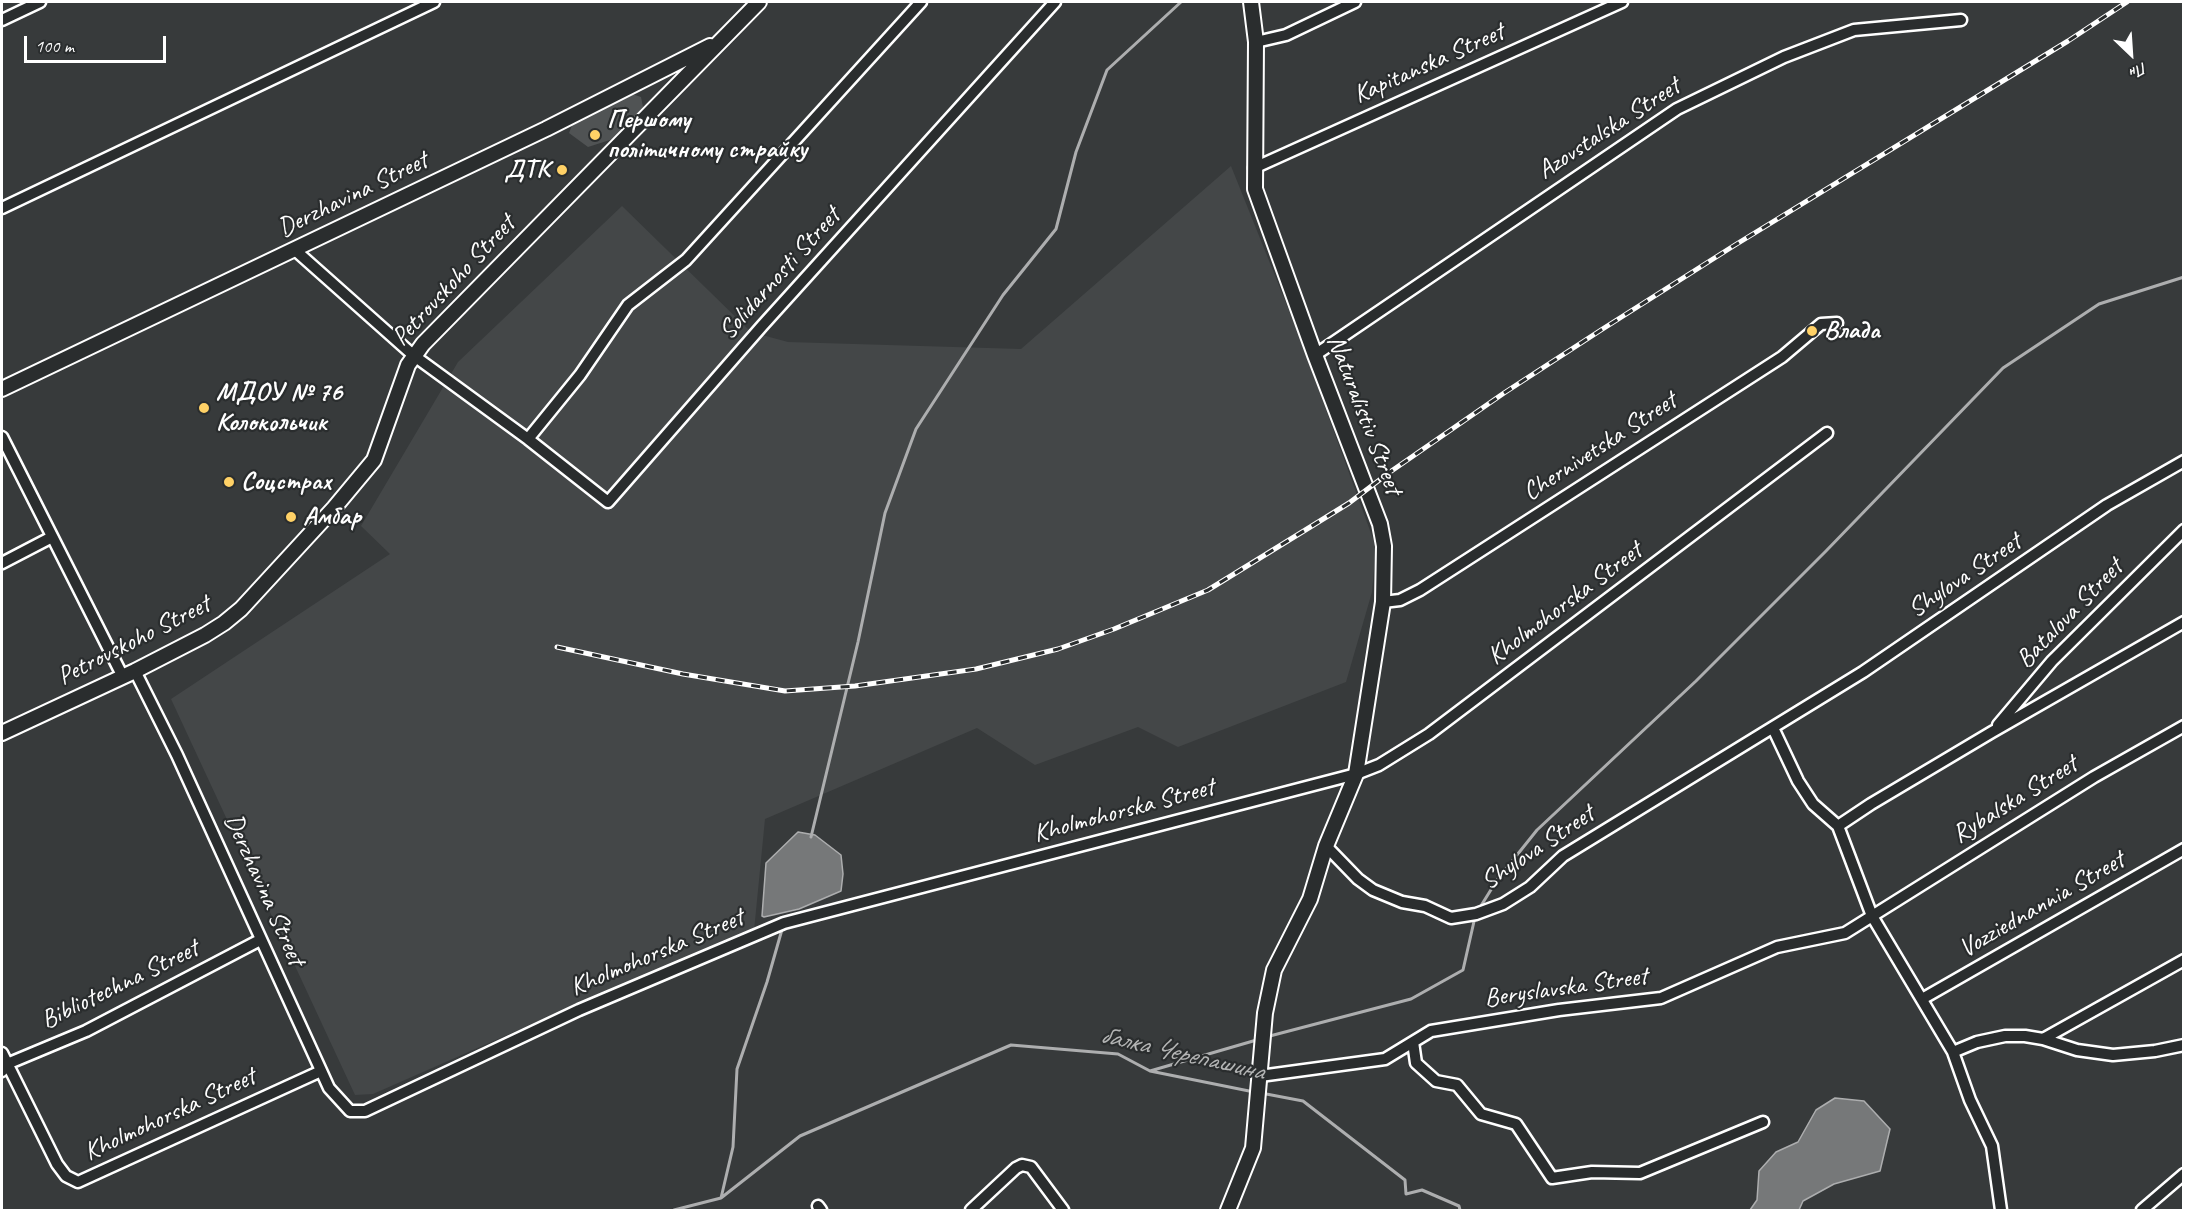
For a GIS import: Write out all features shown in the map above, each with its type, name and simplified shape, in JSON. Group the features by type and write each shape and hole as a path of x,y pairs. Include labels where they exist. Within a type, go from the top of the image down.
{"main road":[{"name":"Petrovskoho Street","path":"2,733 129,674 224,623 241,609 357,481 378,453 413,356 587,175 759,2"},
{"name":"Naturalistiv Street","path":"1227,1210 1253,1148 1264,1013 1274,970 1310,899 1326,846 1356,774 1383,603 1384,546 1380,524 1315,355 1256,189 1254,168 1256,42 1251,2"},
{"name":"Derzhavina Street","path":"2,389 546,129 722,40"}],"street":[{"path":"2,20 40,2"},
{"path":"2,208 434,2"},
{"path":"528,439 580,375 628,305 686,260 921,2"},
{"name":"Solidarnosti Street","path":"295,249 413,356 528,439 608,502 762,326 1055,2"},
{"path":"1256,42 1286,35 1355,2"},
{"name":"Kapitanska Street","path":"1254,168 1622,2"},
{"name":"Azovstalska Street","path":"1315,355 1677,109 1784,57 1854,30 1961,20"},
{"name":"Chernivetska Street","path":"1383,603 1400,600 1420,590 1782,357 1821,324 1837,323"},
{"name":"Kholmohorska Street","path":"365,1111 579,1010 783,923 1356,774 1379,765 1430,734 1827,433"},
{"name":"Derzhavina Street","path":"2,437 52,537 177,755 329,1088 350,1111 365,1111"},
{"name":"Shylova Street","path":"1326,846 1358,879 1386,897 1425,906 1451,918 1476,914 1503,904 1530,887 1563,856 1863,672 2107,505 2184,462"},
{"name":"Batalova Street","path":"1992,732 2052,661 2184,530"},
{"path":"2,562 52,537"},
{"name":"Batalova Street","path":"1838,826 1992,732 2184,622"},
{"name":"Rybalska Street","path":"1872,916 2094,777 2184,726"},
{"path":"1773,728 1798,781 1813,804 1838,826 1872,916 1953,1052 1970,1100 1992,1146 2001,1210"},
{"name":"Vozziednannia Street","path":"1922,999 2184,849"},
{"name":"Beryslavska Street","path":"1260,1076 1385,1059 1431,1031 1560,1010 1661,998 1777,947 1845,933 1872,916"},
{"name":"Bibliotechna Street","path":"4,1068 86,1031 260,940"},
{"path":"2043,1039 2184,960"},
{"path":"1953,1052 1977,1042 2005,1036 2043,1039 2077,1050 2113,1055 2155,1051 2184,1045"},
{"path":"1413,1042 1416,1063 1437,1081 1457,1085 1480,1114 1516,1124 1552,1178 1592,1172 1640,1173 1762,1122"},
{"name":"Kholmohorska Street","path":"2,1053 4,1068 57,1164 66,1176 78,1182 321,1071"},
{"path":"971,1210 1022,1165 1031,1167 1063,1210"},
{"path":"2142,1210 2184,1174"}],"shaded area":[{"path":"632,94 641,97 643,107 613,139 588,147 569,133 573,123"},
{"path":"1231,166 1298,333 1376,547 1372,592 1346,682 1178,747 1138,727 1035,765 977,728 765,819 754,931 598,995 373,1094 355,1095 171,699 390,554 361,526 458,362 622,206 751,332 788,342 1021,349"},
{"path":"798,832 815,835 841,855 843,874 841,891 799,909 764,917 762,916 766,863"},
{"path":"1835,1098 1864,1101 1890,1129 1880,1171 1834,1184 1803,1201 1799,1210 1750,1210 1757,1200 1759,1171 1776,1152 1798,1142 1816,1110"}],"waterway":[{"path":"811,837 858,642 885,513 916,429 1003,295 1056,229 1076,152 1107,70 1181,2"},
{"path":"1479,909 1497,880 1537,830 1696,681 2003,368 2099,304 2184,277"},
{"path":"1266,1037 1411,999 1463,970 1475,917"},
{"path":"721,1198 733,1147 737,1069 767,982 783,926"},
{"path":"1150,1071 1260,1039"},
{"name":"балка Черепашина","path":"674,1210 721,1198 800,1136 1011,1045 1118,1054 1150,1071 1254,1092"},
{"name":"балка Черепашина","path":"1261,1093 1303,1101 1405,1180 1406,1194 1422,1190 1459,1206 1460,1210"}],"railway":[{"path":"557,647 683,674 785,691 855,686 976,669 1058,649 1114,629 1208,590 1307,529 1349,503 1504,393 1601,330 2068,41 2127,2"}],"place":[{"name":"Першому політичному страйку","path":"595,135"},
{"name":"ДТК","path":"562,170"},
{"name":"Влада","path":"1812,331"},
{"name":"МДОУ № 76 Колокольчик","path":"204,408"},
{"name":"Соцстрах","path":"229,482"},
{"name":"Амбар","path":"291,517"}]}
